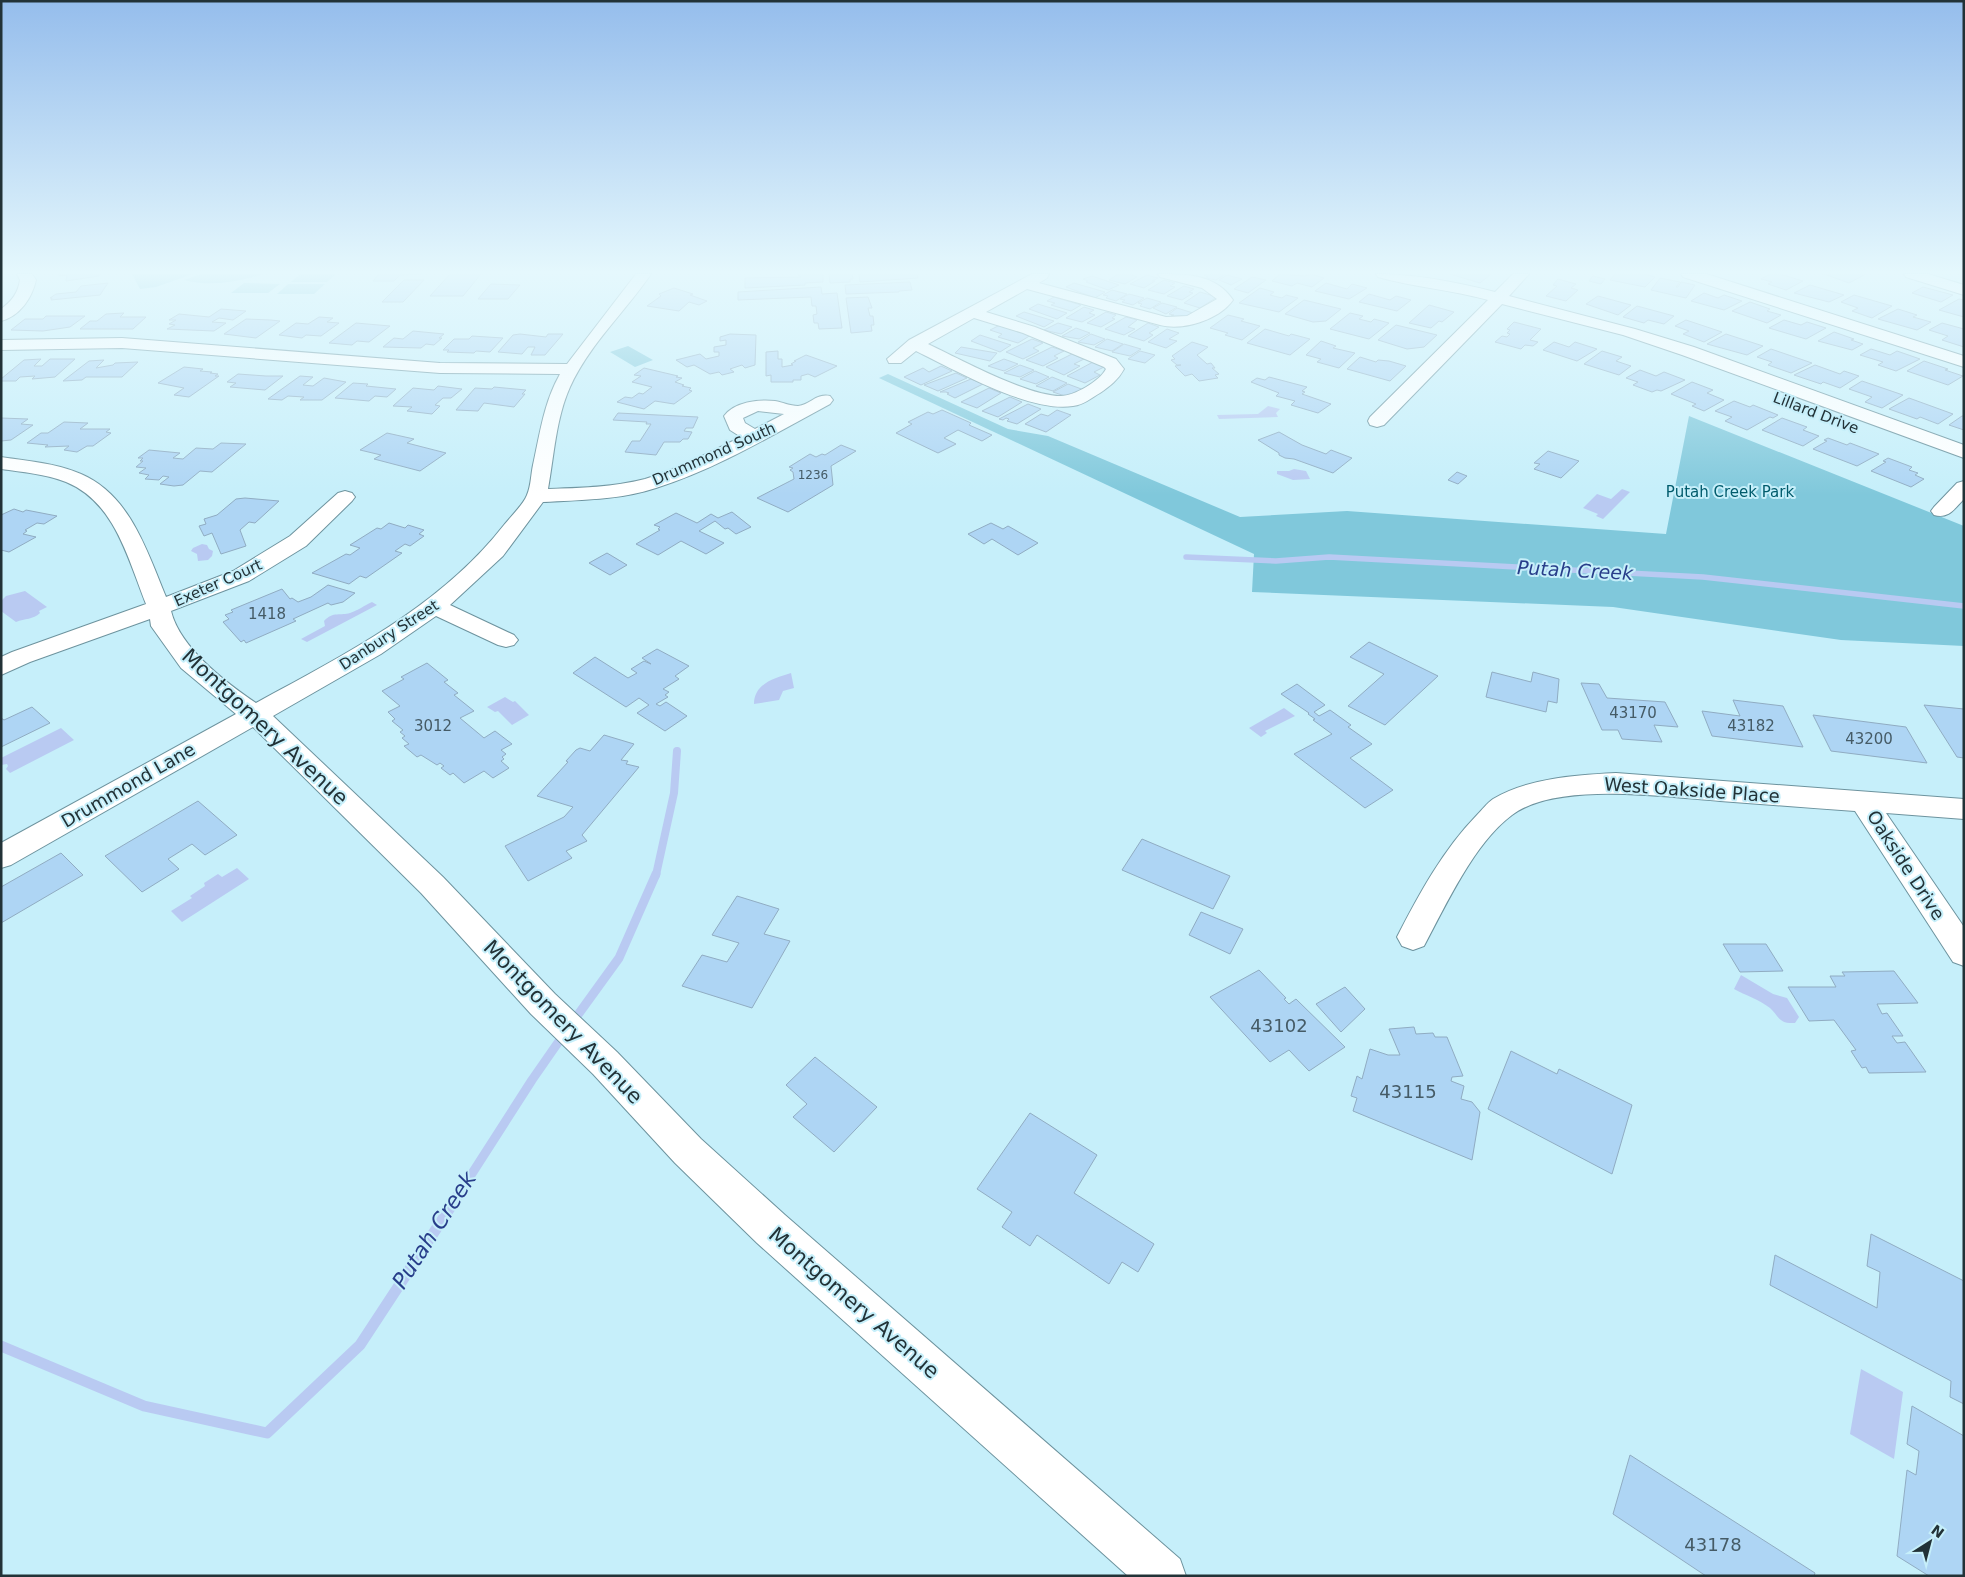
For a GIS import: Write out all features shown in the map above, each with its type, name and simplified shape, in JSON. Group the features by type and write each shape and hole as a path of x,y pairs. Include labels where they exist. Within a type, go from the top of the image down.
{"street":[{"path":"180,348 440,368 572,369"},
{"name":"Danbury Street","path":"255,714 372,649 434,607 468,578 495,551 537,496 553,413 561,388 588,348"},
{"path":"895,359 910,348"},
{"path":"923,348 1018,390 1051,400 1073,401 1103,383 1113,374 1115,368 1110,363 1072,348"},
{"path":"1377,421 1449,348"},
{"name":"Lillard Drive","path":"1643,348 1732,374 1964,452"},
{"path":"1920,348 1964,362"},
{"name":"Lillard Drive","path":"1732,374 1964,468"},
{"name":"Drummond South","path":"537,496 594,493 649,484 700,464 824,400"},
{"path":"755,437 737,426 733,416 746,408 762,405 802,412"},
{"path":"1,480 12,465"},
{"name":"Montgomery Avenue","path":"12,465 52,471 74,478 98,493 115,511 130,536 159,608 163,626 190,662 238,703 267,724 432,885 543,1004 605,1063 684,1147 771,1229 1162,1576"},
{"path":"1941,511 1964,487"},
{"name":"Exeter Court","path":"1,667 21,657 159,608 241,576 272,559 298,541 345,497"},
{"path":"434,607 506,640"},
{"name":"Drummond Lane","path":"1,857 255,714"},
{"name":"West Oakside Place","path":"1413,937 1455,862 1476,833 1503,807 1531,796 1570,786 1616,783 1964,809"},
{"name":"Oakside Drive","path":"1864,802 1964,953"}],"green space":[{"path":"623,348 631,348 653,360 635,367 610,352"},
{"name":"Putah Creek Park","path":"888,374 1008,429 1048,436 1240,517 1347,511 1666,534 1689,416 1964,526 1964,646 1841,640 1613,607 1252,592 1254,554 879,378"}],"shaded area":[{"path":"1268,406 1280,409 1276,413 1278,417 1219,419 1217,415 1258,414"},
{"path":"1294,469 1306,471 1310,479 1293,480 1277,474 1277,471"},
{"path":"1622,489 1630,492 1603,519 1596,516 1598,514 1583,508 1597,494 1611,499"},
{"path":"202,544 207,545 213,551 212,556 208,560 198,561 197,554 191,551"},
{"path":"25,591 47,607 39,611 40,613 35,617 16,622 1,611 1,601 6,596"},
{"path":"372,602 377,605 307,642 301,639 325,626 324,621 327,618 337,614 350,613"},
{"path":"791,673 794,688 783,691 779,700 754,704 757,691 761,687 778,677"},
{"path":"505,697 513,702 515,701 529,715 512,725 498,711 495,712 487,707"},
{"path":"1284,708 1295,716 1265,731 1267,733 1261,737 1249,728"},
{"path":"61,728 74,740 10,773 6,769 7,764 1,765 1,758"},
{"path":"237,868 249,879 182,922 171,911 192,898 190,896 205,886 204,883 218,874 222,877"},
{"path":"1741,975 1773,994 1787,998 1799,1017 1795,1023 1782,1021 1766,1005 1734,989"},
{"path":"1861,1369 1903,1392 1894,1459 1850,1434"}],"building":[{"path":"445,348 494,348 490,352 476,351 474,353 447,352 449,350 443,350"},
{"path":"502,348 527,348 522,354 498,352"},
{"path":"535,348 551,348 545,355 531,355"},
{"path":"714,348 756,348 755,365 745,368 742,365 730,369 734,372 722,375 719,372 710,374 694,365 687,367 676,360 700,354 706,359 719,356 719,352 714,352"},
{"path":"960,348 965,348 997,353 990,361 955,353"},
{"path":"988,348 1007,348 1000,352"},
{"path":"1015,348 1034,348 1039,351 1023,359 1006,352"},
{"path":"1051,348 1064,351 1054,356 1058,358 1043,366 1026,360"},
{"path":"1098,348 1117,348 1112,351"},
{"path":"1119,348 1141,349 1130,356 1112,352"},
{"path":"1184,348 1207,348 1197,355 1207,364 1211,363 1215,368 1212,368 1219,374 1215,375 1218,378 1199,381 1192,374 1185,376 1175,366 1181,365 1177,365 1171,360 1175,359 1172,356"},
{"path":"1263,348 1299,348 1290,355"},
{"path":"1314,348 1334,348 1355,353 1339,368 1317,362 1321,359 1306,355"},
{"path":"1546,348 1597,349 1577,361 1543,350"},
{"path":"1720,348 1760,348 1747,355"},
{"path":"1843,348 1856,348 1852,350"},
{"path":"1771,349 1812,363 1791,373 1768,365 1772,362 1757,357"},
{"path":"1871,349 1890,355 1897,351 1920,359 1896,371 1878,365 1883,362 1860,355"},
{"path":"778,351 778,359 782,359 782,367 793,365 791,364 796,361 794,361 806,355 837,366 815,377 808,374 801,376 801,380 793,380 793,382 771,382 771,375 766,376 766,352"},
{"path":"1140,351 1155,355 1145,363 1128,359"},
{"path":"1602,351 1622,357 1616,361 1631,366 1619,375 1584,364"},
{"path":"1072,354 1084,359 1074,364 1080,366 1064,375 1046,367"},
{"path":"1360,357 1376,362 1378,360 1389,361 1406,366 1390,381 1347,369"},
{"path":"41,359 34,366 42,366 50,359 75,359 55,377 32,379 35,376 20,377 16,381 1,381 24,360"},
{"path":"1004,359 1018,364 1004,371 988,366"},
{"path":"104,360 96,368 115,363 138,362 122,377 86,377 82,380 63,381 89,361"},
{"path":"1924,361 1963,376 1948,385 1907,371"},
{"path":"1093,362 1104,367 1094,372 1100,375 1085,383 1067,376"},
{"path":"1020,365 1034,370 1020,377 1004,373"},
{"path":"1815,365 1840,374 1844,371 1859,376 1840,388 1794,375"},
{"path":"941,366 952,371 921,385 904,377 923,368 929,372"},
{"path":"184,367 203,369 200,371 212,372 210,373 218,374 215,376 219,376 189,397 174,395 184,388 158,383"},
{"path":"644,368 678,376 676,377 682,378 675,382 691,388 689,390 692,391 674,404 655,401 644,409 617,402 625,397 632,398 639,393 643,394 652,387 632,382 641,376 634,375"},
{"path":"1640,370 1656,376 1664,372 1685,380 1661,391 1652,392 1633,385 1638,382 1626,378"},
{"path":"1035,371 1049,377 1036,384 1020,379"},
{"path":"956,373 967,378 938,391 924,385"},
{"path":"238,374 283,376 265,390 230,387 236,383 227,382"},
{"path":"300,376 313,377 303,385 313,386 324,378 346,382 322,400 300,400 304,397 288,396 282,400 268,399"},
{"path":"1052,377 1067,383 1053,391 1036,386"},
{"path":"1269,377 1307,387 1302,391 1305,392 1302,394 1331,404 1318,413 1291,405 1295,401 1276,396 1279,393 1251,382 1257,378 1265,380"},
{"path":"971,379 983,384 955,398 947,394 949,393 940,392"},
{"path":"1862,381 1903,395 1882,408 1865,402 1872,397 1849,389"},
{"path":"1692,382 1713,390 1707,393 1724,400 1704,411 1692,406 1696,404 1671,394"},
{"path":"353,383 396,389 387,397 375,396 369,401 335,398"},
{"path":"1068,384 1084,390 1071,398 1053,392"},
{"path":"438,386 462,389 451,398 443,398 435,405 440,406 432,414 407,411 412,407 393,406 413,388 434,390"},
{"path":"494,387 526,390 514,407 484,403 478,411 456,410 475,388 492,389"},
{"path":"989,388 1001,393 977,408 961,402"},
{"path":"1010,397 1022,402 998,417 982,411"},
{"path":"1909,398 1953,414 1938,424 1889,409"},
{"path":"1734,401 1750,407 1753,405 1778,415 1773,418 1770,417 1747,430 1725,421 1732,417 1715,411"},
{"path":"1028,404 1041,409 1017,424 1007,421 1009,419 1006,418 1003,420 999,419"},
{"path":"942,410 992,435 982,441 958,430 944,438 956,444 938,453 896,433 912,424 908,422 928,412 933,414"},
{"path":"1057,410 1071,415 1046,432 1025,424 1041,414 1048,416"},
{"path":"618,413 698,417 693,428 686,428 684,431 692,432 688,439 683,439 680,442 664,442 656,455 625,452 632,441 640,441 651,424 646,424 647,422 613,420"},
{"path":"1964,416 1964,430 1949,425"},
{"path":"1,418 28,419 21,424 33,425 11,440 1,441"},
{"path":"1782,418 1807,427 1803,430 1819,436 1803,446 1762,430"},
{"path":"64,422 88,423 80,429 110,429 106,432 111,433 93,446 87,446 77,452 64,450 69,446 45,447 48,445 27,443 41,433 48,433"},
{"path":"1279,432 1302,445 1326,454 1331,450 1352,458 1333,473 1294,459 1285,458 1258,440"},
{"path":"387,433 414,439 407,443 446,453 420,471 374,459 381,455 360,450"},
{"path":"1828,438 1847,445 1850,443 1879,454 1857,466 1813,449 1827,441 1824,440"},
{"path":"221,443 246,444 212,472 200,471 183,485 160,484 169,477 163,476 159,480 145,479 149,475 139,473 146,468 136,467 143,461 140,461 143,458 138,458 149,450 180,453 173,458 183,459 196,448 213,449"},
{"path":"841,445 856,451 831,466 833,485 788,512 757,498 794,479 793,472 790,470 793,468 789,467 810,454 816,457 822,454 825,455"},
{"path":"1548,451 1579,461 1561,478 1534,469 1540,464 1534,463"},
{"path":"1888,458 1912,467 1909,470 1918,473 1915,475 1924,479 1911,487 1871,471 1886,462 1883,461"},
{"path":"1457,472 1467,476 1458,484 1448,480"},
{"path":"236,499 279,501 255,523 249,522 240,530 246,546 221,554 212,533 204,536 199,526 206,524 204,519 217,515"},
{"path":"14,509 23,512 26,510 57,516 44,524 37,523 25,530 27,531 23,534 36,537 9,552 1,550 1,515"},
{"path":"732,512 751,527 736,534 728,528 725,529 715,521 699,531 724,543 706,554 681,541 658,555 636,544 660,530 658,529 660,527 654,525 676,513 697,523 711,514 718,518"},
{"path":"389,523 405,528 408,525 424,530 419,534 424,536 410,546 405,544 395,551 402,553 366,578 360,576 349,584 312,573 346,554 350,555 360,548 350,545 377,528 381,529"},
{"path":"991,523 1003,529 1008,526 1038,543 1018,555 992,539 984,544 968,534"},
{"path":"607,553 627,565 610,575 589,563"},
{"path":"328,585 355,593 343,602 331,605 328,603 293,619 296,621 246,643 244,640 241,642 223,622 229,619 225,615 233,612 231,610 282,589 290,599 292,598 298,602 311,597"},
{"path":"1369,642 1438,676 1385,725 1348,706 1384,674 1350,657"},
{"path":"657,649 689,666 675,676 679,679 663,689 669,692 665,695 668,697 656,704 660,706 666,702 687,716 665,731 637,713 649,705 639,698 626,707 573,673 595,657 628,678 637,673 631,669 644,661 651,664 642,658"},
{"path":"427,663 448,680 444,682 458,693 454,695 474,711 460,718 484,738 495,731 512,744 501,750 506,754 502,757 504,759 501,761 509,768 493,778 484,771 464,783 453,773 450,775 441,768 444,766 440,763 437,765 421,755 417,757 404,746 409,744 402,738 405,736 400,732 403,730 392,721 395,719 388,712 400,706 382,691 404,679 401,677"},
{"path":"1492,672 1531,682 1533,672 1559,679 1557,703 1548,701 1546,712 1486,697"},
{"path":"1581,683 1599,684 1607,698 1665,702 1678,727 1654,725 1662,742 1622,739 1618,730 1602,730"},
{"path":"1297,684 1325,705 1314,712 1319,716 1330,710 1351,725 1348,727 1372,744 1350,758 1393,790 1365,808 1294,754 1332,734 1313,720 1315,719 1309,713 1281,694"},
{"path":"1733,700 1783,706 1803,747 1712,736 1702,711 1740,716"},
{"path":"1924,705 1964,709 1964,758 1957,757"},
{"path":"32,707 50,723 1,747 1,718 4,720"},
{"path":"1813,715 1906,727 1927,763 1831,751"},
{"path":"604,735 634,744 621,760 628,761 626,764 639,767 582,835 587,841 566,851 572,858 528,881 505,846 564,817 573,807 537,796 568,762 566,761 576,750 580,748 590,751"},
{"path":"198,801 237,835 205,855 192,844 168,859 179,869 142,892 105,856"},
{"path":"1142,839 1230,876 1213,909 1122,870"},
{"path":"61,853 83,875 1,923 1,887"},
{"path":"737,896 779,909 764,934 790,941 752,1008 682,986 702,955 727,962 739,943 712,935"},
{"path":"1201,912 1243,929 1230,954 1189,935"},
{"path":"1723,944 1766,944 1783,971 1740,972"},
{"path":"1259,970 1286,998 1284,999 1289,1004 1296,999 1345,1047 1309,1071 1289,1050 1270,1062 1210,997"},
{"path":"1894,971 1918,1003 1877,1004 1882,1014 1887,1013 1903,1036 1892,1036 1897,1043 1905,1042 1926,1072 1869,1073 1866,1067 1862,1068 1851,1051 1856,1050 1834,1020 1809,1021 1788,987 1836,987 1830,976 1845,976 1842,972"},
{"path":"1345,987 1365,1009 1341,1032 1316,1004"},
{"path":"1414,1027 1416,1034 1433,1033 1435,1037 1447,1037 1463,1076 1452,1077 1451,1081 1464,1086 1461,1099 1472,1102 1480,1112 1472,1160 1353,1111 1357,1098 1351,1096 1357,1076 1362,1079 1370,1049 1388,1055 1400,1055 1389,1029"},
{"path":"1511,1051 1557,1074 1559,1069 1632,1105 1612,1174 1488,1109"},
{"path":"815,1057 877,1107 834,1152 793,1117 807,1104 786,1085"},
{"path":"1030,1113 1097,1155 1074,1193 1154,1244 1138,1272 1122,1262 1109,1284 1037,1235 1030,1246 1002,1227 1012,1212 977,1189"},
{"path":"1871,1234 1964,1281 1964,1404 1950,1397 1951,1381 1770,1285 1775,1255 1877,1308 1880,1272 1867,1266"},
{"path":"1912,1406 1964,1436 1964,1576 1929,1576 1897,1556 1907,1470 1916,1475 1919,1451 1907,1444"},
{"path":"1630,1455 1815,1573 1814,1576 1706,1576 1613,1514"}],"waterway":[{"name":"Putah Creek","path":"1186,557 1276,561 1329,557 1703,577 1964,606"},
{"name":"Putah Creek","path":"656,875 674,793 677,751"},
{"name":"Putah Creek","path":"572,1023 619,958 656,874"},
{"name":"Putah Creek","path":"464,1186 564,1034"},
{"name":"Putah Creek","path":"1,1346 144,1406 267,1433 360,1345 465,1185"}]}
